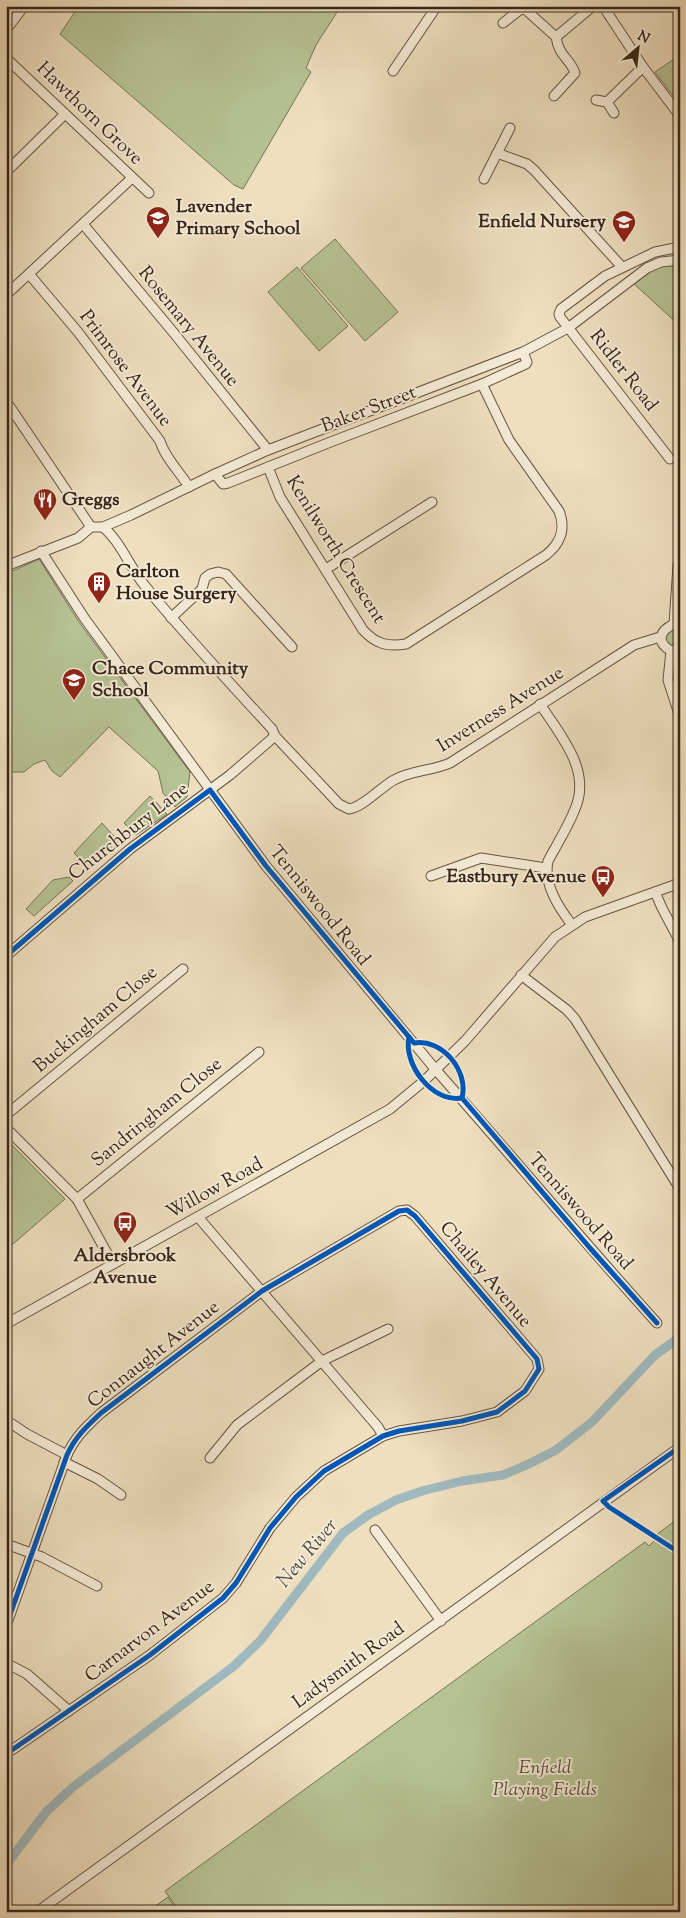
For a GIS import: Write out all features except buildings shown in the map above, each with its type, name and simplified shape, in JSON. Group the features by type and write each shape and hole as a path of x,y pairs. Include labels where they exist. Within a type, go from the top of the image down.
{"street":[{"path":"6,30 24,6"},
{"path":"394,71 438,6"},
{"path":"556,37 594,6"},
{"path":"603,6 643,67 680,116"},
{"path":"503,23 521,9 526,10 556,37 557,47 561,55 574,68 575,73 554,96"},
{"name":"Hawthorn Grove","path":"6,58 149,193"},
{"path":"607,102 643,67"},
{"path":"596,100 607,102 614,113"},
{"path":"6,172 65,114"},
{"path":"484,179 510,128"},
{"path":"497,153 527,164 534,170 622,267"},
{"path":"6,295 132,178"},
{"name":"Rosemary Avenue","path":"83,224 268,450"},
{"path":"568,328 560,317 560,311 605,276 655,252 680,247"},
{"name":"Baker Street","path":"91,527 103,527 268,450 523,352 568,328 631,278 647,268 661,262 680,260"},
{"name":"Primrose Avenue","path":"29,274 78,332 160,441 162,448 182,474 189,487"},
{"name":"Ridler Road","path":"568,328 670,459"},
{"name":"Baker Street","path":"215,474 223,484 482,384 526,364 523,352"},
{"name":"Kenilworth Crescent","path":"268,467 280,497 363,630 371,639 380,643 394,646 406,644 553,550 558,544 563,528 559,511 510,440 482,384"},
{"path":"6,566 78,538 91,527 7,402"},
{"path":"326,569 432,502"},
{"path":"103,527 113,537 134,572 171,618 273,733"},
{"name":"Tenniswood Road","path":"41,552 85,619 266,866 436,1070 657,1323"},
{"path":"677,626 678,565"},
{"path":"171,618 202,589 205,578 210,574 218,572 226,574 292,647"},
{"name":"Inverness Avenue","path":"273,733 339,804 349,809 358,806 382,788 404,775 437,769 450,763 634,646 660,637 662,633 677,626"},
{"path":"660,637 661,642 671,651"},
{"path":"671,651 680,647"},
{"path":"671,651 668,680 680,717"},
{"path":"540,704 570,750 578,768 580,784 576,808 546,868 554,899 572,925"},
{"name":"Churchbury Lane","path":"6,956 130,849 230,775 273,733"},
{"path":"431,876 480,858 546,868"},
{"name":"Willow Road","path":"6,1324 390,1109 436,1070 464,1041 555,938 585,917 680,883"},
{"path":"655,892 680,942"},
{"name":"Buckingham Close","path":"6,1115 183,969"},
{"path":"521,975 576,1019 680,1189"},
{"name":"Sandringham Close","path":"76,1199 259,1052"},
{"path":"6,1128 76,1199 113,1264"},
{"name":"Chailey Avenue","path":"399,1211 407,1210 415,1216 537,1359 539,1369"},
{"name":"Connaught Avenue","path":"6,1626 65,1459 73,1442 82,1430 101,1413 262,1291 399,1211"},
{"path":"198,1218 322,1361 378,1427 383,1436"},
{"path":"210,1458 237,1425 322,1361 388,1329"},
{"name":"Carnarvon Avenue","path":"6,1754 206,1614 224,1598 236,1583 270,1528 284,1510 313,1480 345,1458 383,1436 412,1427 462,1421 497,1412 525,1390 537,1375 539,1369"},
{"path":"6,1420 121,1495"},
{"name":"Ladysmith Road","path":"37,1912 680,1447"},
{"path":"376,1530 440,1621"},
{"path":"6,1544 32,1552 98,1586"},
{"path":"6,1663 27,1674 42,1685 69,1711"}],"green space":[{"path":"79,6 341,6 316,45 306,68 311,72 243,189 234,185 60,34"},
{"path":"680,55 680,105 655,72"},
{"path":"335,239 398,312 365,341 301,268"},
{"path":"670,265 680,267 680,326 632,282 658,266"},
{"path":"297,267 348,326 319,351 268,292"},
{"path":"39,559 79,622 190,772 187,797 175,807 163,793 158,771 109,727 60,777 52,771 45,760 34,764 24,772 6,772 6,574"},
{"path":"672,628 676,628 680,632 680,642 674,647 671,647 663,640 665,634"},
{"path":"150,796 167,814 136,835 124,823"},
{"path":"102,823 121,844 90,869 74,853"},
{"path":"69,877 73,881 34,916 26,909 53,880"},
{"path":"6,1139 65,1199 6,1250"},
{"path":"680,1517 680,1550 656,1535"},
{"name":"Enfield Playing Fields","path":"655,1540 680,1555 680,1912 180,1912 165,1891 645,1542 649,1546"},
{"path":"168,1897 178,1912 147,1912"}],"waterway":[{"name":"New River","path":"6,1865 46,1812 73,1787 234,1666 260,1641 343,1533 368,1515 396,1500 462,1481 503,1475 556,1450 592,1422 655,1355 680,1337"}],"cycle path":[{"path":"6,956 130,849 210,790 266,866 414,1043 434,1046 451,1058 461,1077 462,1098"},
{"path":"409,1037 408,1048 411,1059 422,1080 440,1094 451,1098 462,1098"},
{"path":"462,1098 590,1248 657,1323"},
{"path":"6,1626 67,1455 86,1427 101,1413 262,1291 399,1211 407,1210 415,1216 537,1359 539,1369 525,1391 497,1412 462,1421 399,1431 383,1436 324,1471 296,1497 270,1528 236,1583 223,1598 150,1655 6,1754"},
{"path":"680,1447 603,1501 609,1507 680,1553"}],"place":[{"name":"Lavender Primary School","path":"158,239"},
{"name":"Enfield Nursery","path":"624,243"},
{"name":"Greggs","path":"45,521"},
{"name":"Carlton House Surgery","path":"99,604"},
{"name":"Chace Community School","path":"74,701"},
{"name":"Eastbury Avenue","path":"603,898"},
{"name":"Aldersbrook Avenue","path":"125,1244"}]}
